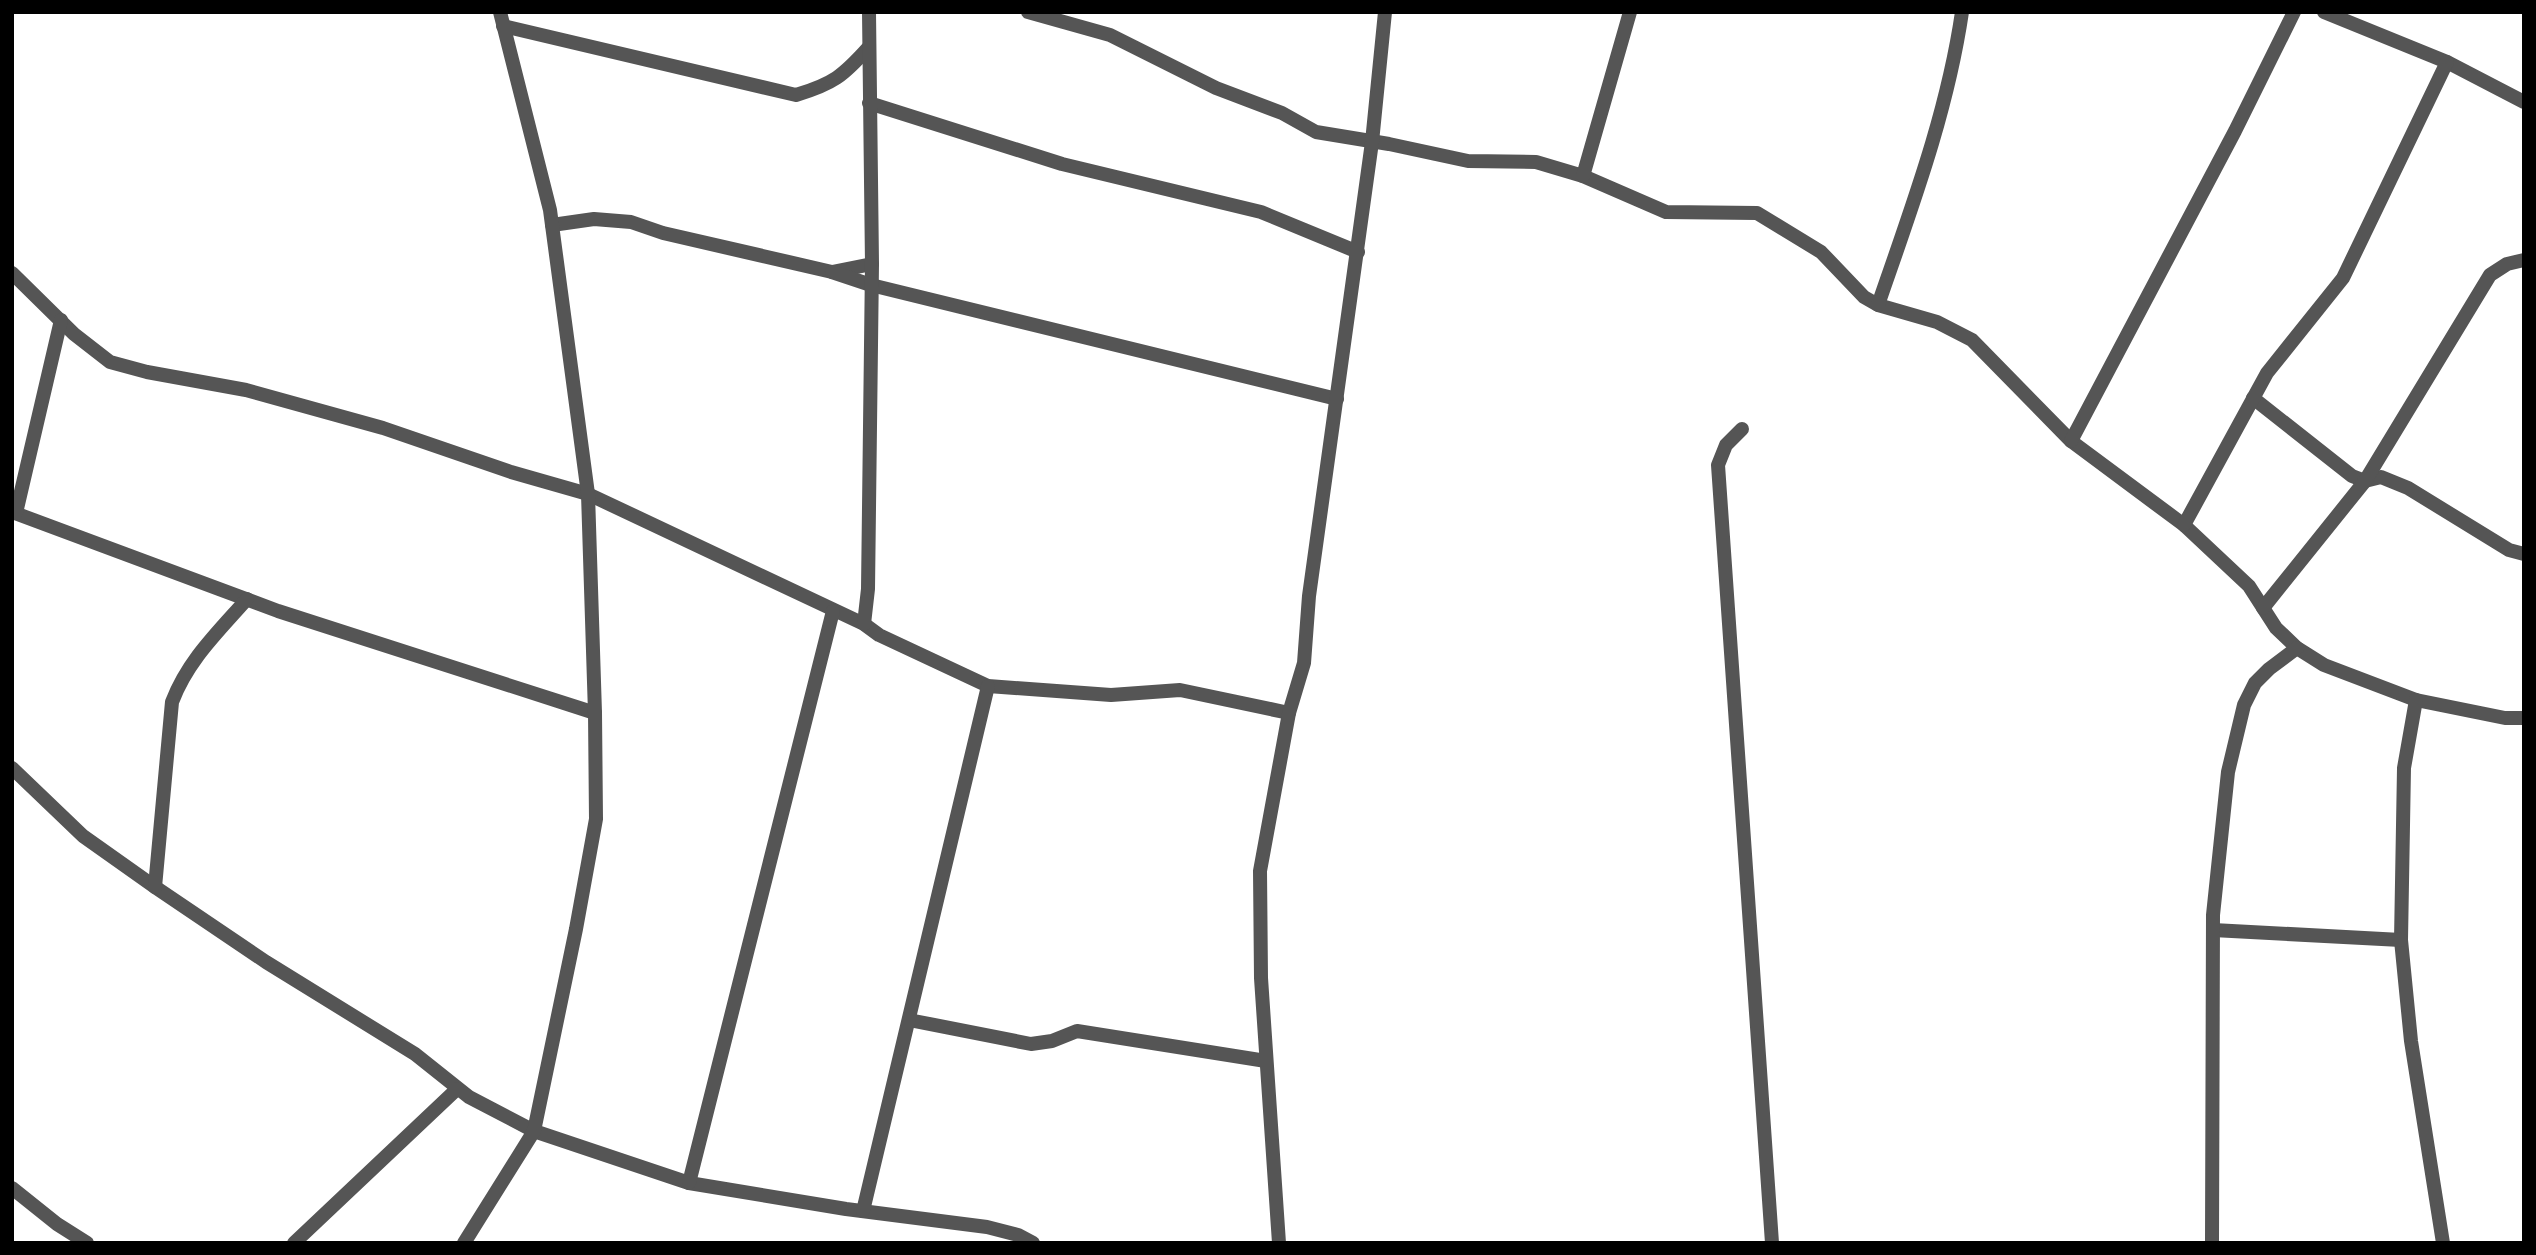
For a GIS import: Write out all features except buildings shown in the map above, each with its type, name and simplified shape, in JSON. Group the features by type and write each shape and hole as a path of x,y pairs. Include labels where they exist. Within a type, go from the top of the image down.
{"street":[{"path":"864,624 869,589 872,264 869,12"},
{"path":"1028,12 1110,35 1216,88 1282,113 1316,132 1468,161 1536,162 1583,176 1666,212 1757,213 1821,252 1864,297 1878,305 1937,322 1972,340 2071,441 2184,525 2249,586 2276,628 2297,649 2324,665 2416,700 2505,718 2524,718"},
{"path":"1279,1243 1261,978 1260,872 1289,713 1304,663 1309,596 1358,252 1385,12"},
{"path":"1583,176 1630,12"},
{"path":"1878,305 1927,164 1946,97 1962,12"},
{"path":"2071,441 2235,131 2294,12"},
{"path":"2324,12 2447,62 2524,102"},
{"path":"464,1243 534,1131 596,819 588,494 552,225 502,19 796,95 825,86 846,73 869,47"},
{"path":"2184,525 2267,373 2343,278 2447,62"},
{"path":"869,103 1062,164 1261,212 1358,252"},
{"path":"552,225 594,219 631,222 663,233 832,272 871,285 1337,399"},
{"path":"2263,608 2365,481 2490,275 2507,264 2524,260"},
{"path":"832,272 872,264"},
{"path":"12,273 74,334 110,362 147,372 246,390 383,428 511,472 588,494 864,624 879,635 988,686 1111,695 1180,691 1289,713"},
{"path":"61,320 14,513 278,611 595,713"},
{"path":"2253,398 2352,476 2365,481 2381,477 2408,488 2509,550 2524,554"},
{"path":"1742,429 1727,445 1718,465 1772,1243"},
{"path":"155,887 172,702 180,681 194,658 247,599"},
{"path":"689,1182 833,611"},
{"path":"2212,1243 2213,930 2228,772 2244,705 2255,683 2297,649"},
{"path":"863,1210 988,686"},
{"path":"2416,700 2404,768 2401,940 2411,1041 2443,1243"},
{"path":"12,768 83,836 155,887 266,962 415,1054 457,1089 534,1131 689,1182 987,1227 1018,1235 1033,1243"},
{"path":"2213,930 2401,940"},
{"path":"909,1020 1031,1044 1052,1041 1077,1031 1266,1060"},
{"path":"294,1243 457,1089"},
{"path":"12,1188 57,1224 87,1243"}]}
